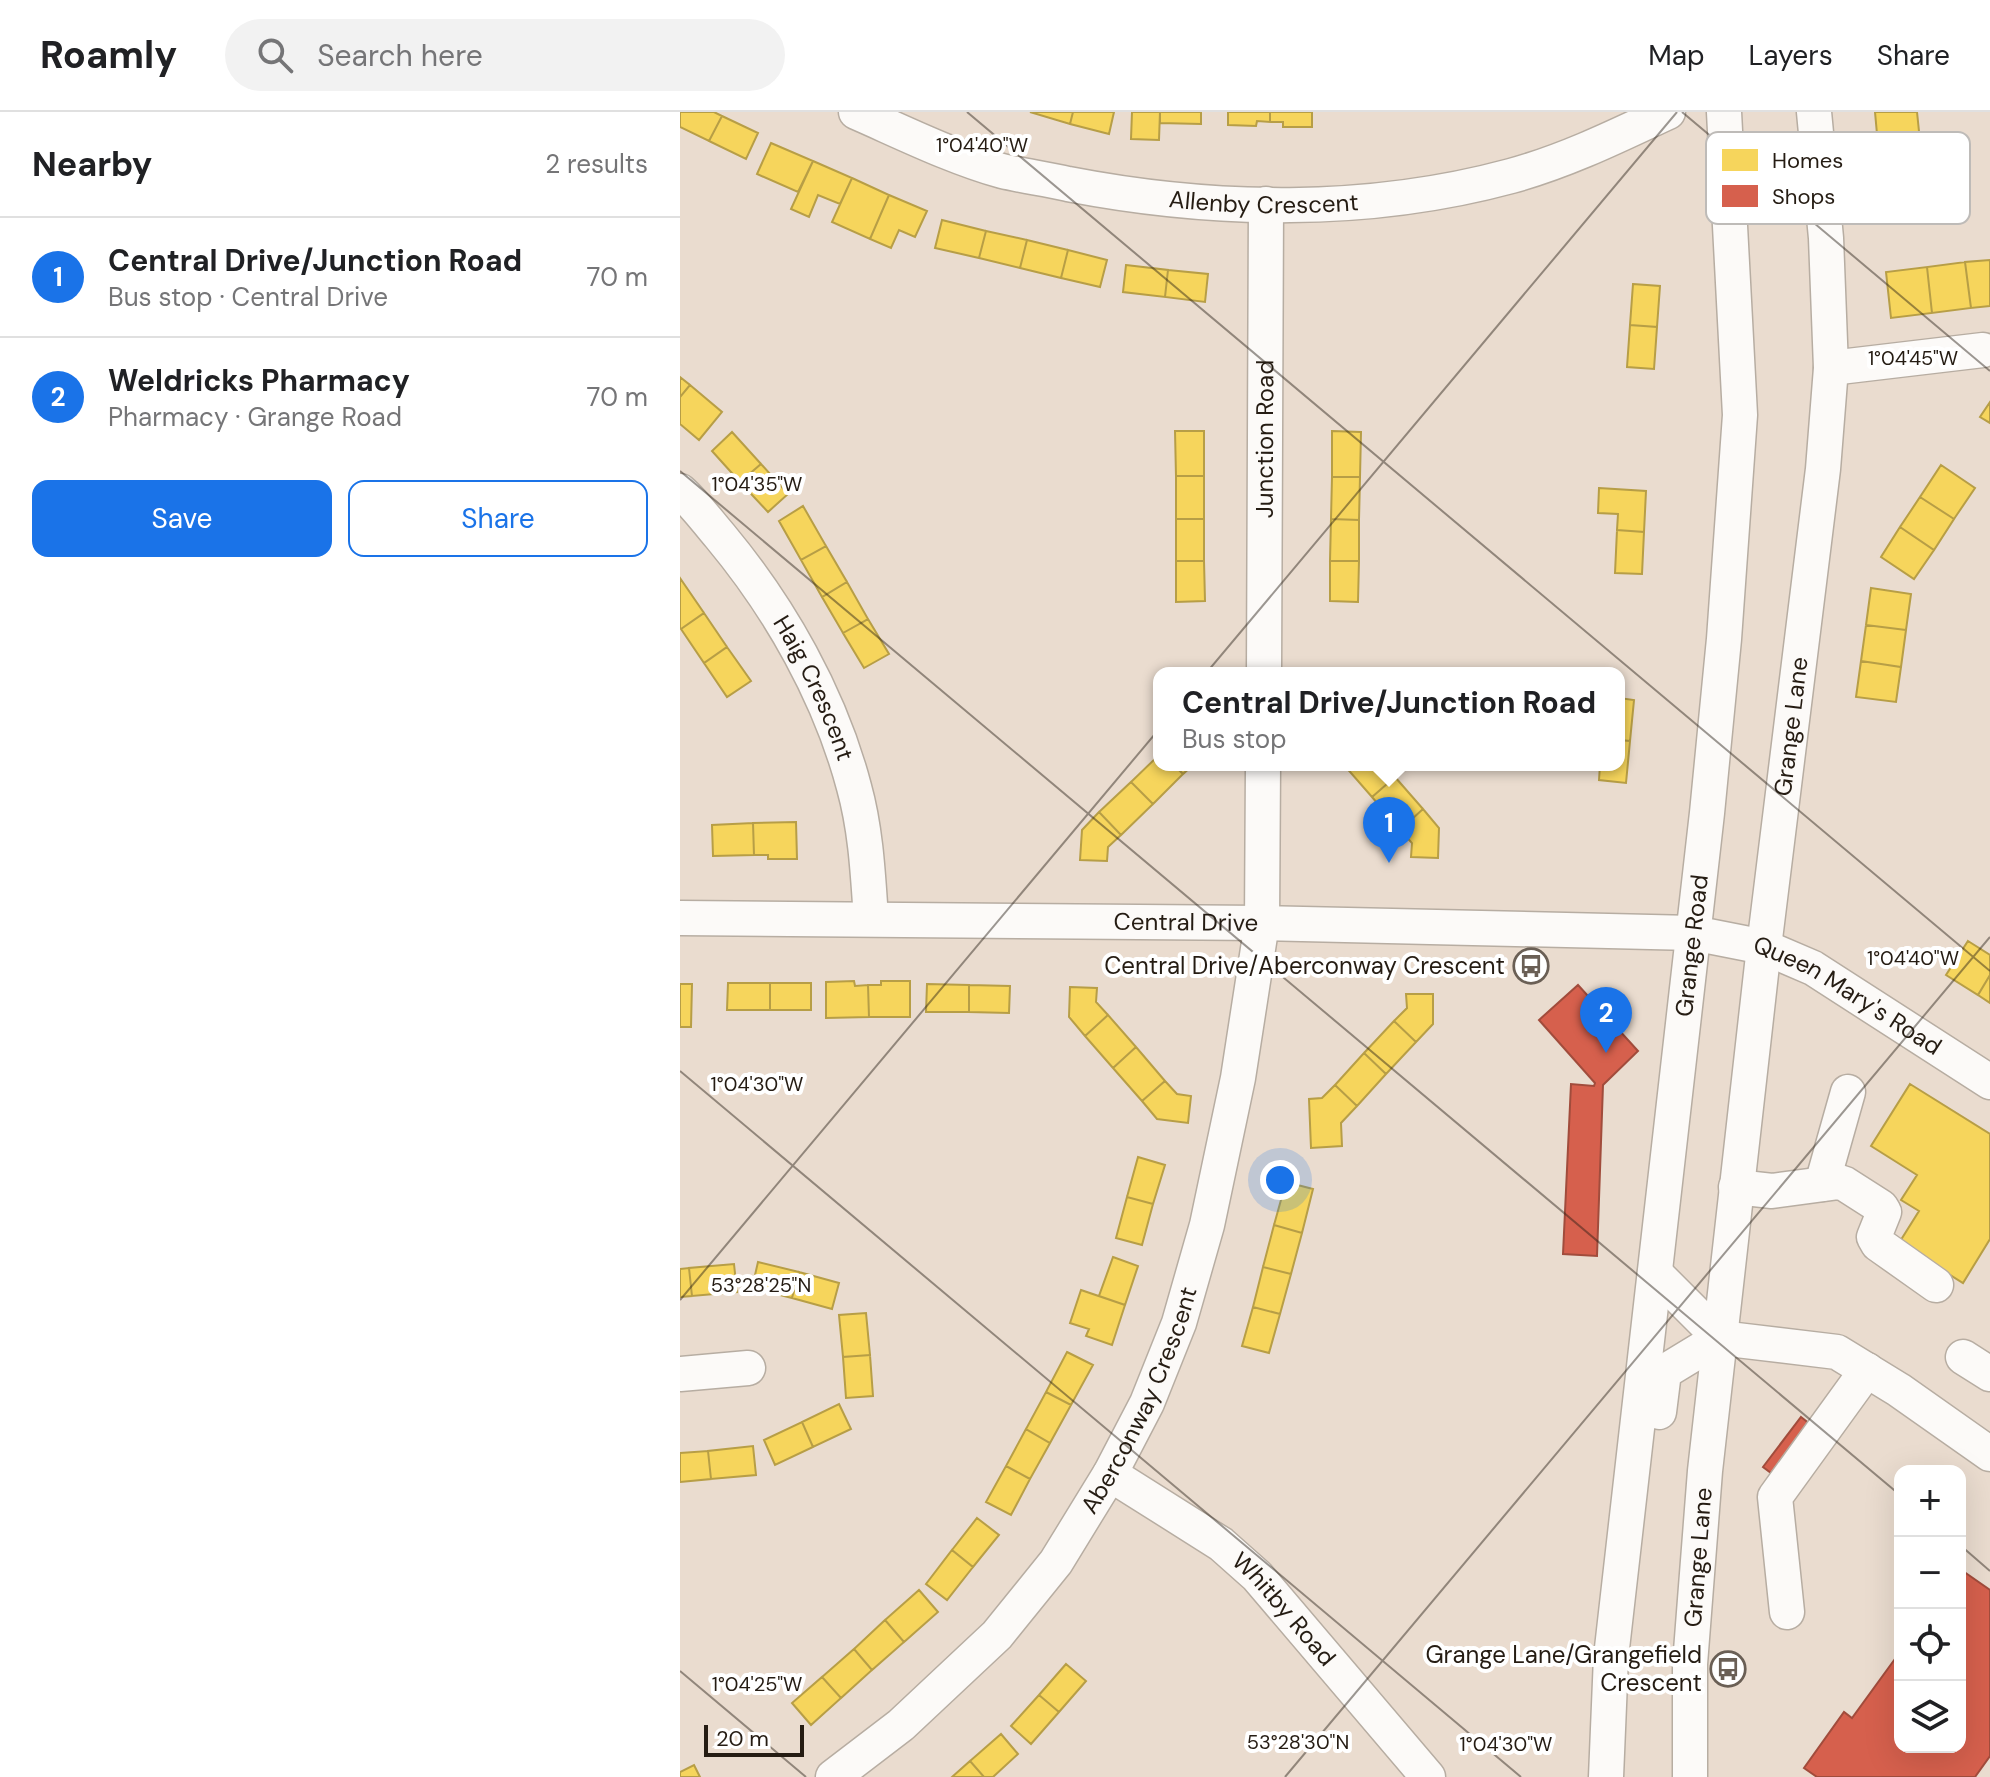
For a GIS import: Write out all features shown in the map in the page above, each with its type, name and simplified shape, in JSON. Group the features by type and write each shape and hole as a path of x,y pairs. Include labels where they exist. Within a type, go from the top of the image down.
{"street":[{"name":"Allenby Crescent","path":"856,112 1002,171 1106,191 1198,203 1266,204 1344,204 1426,194 1511,176 1572,156 1668,112"},
{"name":"Grange Road","path":"1724,112 1725,132"},
{"name":"Grange Lane","path":"1814,112 1816,132"},
{"name":"Junction Road","path":"1264,667 1266,204"},
{"name":"Grange Road","path":"1606,1777 1611,1657 1724,639 1740,415 1730,224"},
{"name":"Grange Lane","path":"1690,1777 1690,1664 1705,1471 1764,947 1823,469 1831,368 1825,224"},
{"path":"1831,368 1983,350"},
{"name":"Haig Crescent","path":"680,491 737,556 774,609 812,675 854,787 866,848 871,919"},
{"path":"1262,923 1263,771"},
{"name":"Central Drive","path":"680,918 1262,923 1693,933"},
{"name":"Aberconway Crescent","path":"833,1777 901,1725 997,1635 1056,1562 1110,1474 1147,1403 1179,1323 1207,1225 1238,1078 1262,923"},
{"name":"Queen Mary's Road","path":"1693,933 1764,947 1813,968 1990,1082"},
{"path":"1822,1184 1848,1092"},
{"path":"1736,1187 1772,1191 1845,1184 1881,1207 1884,1216 1874,1237 1876,1241 1936,1285"},
{"path":"1655,1273 1720,1338"},
{"path":"1627,1514 1654,1461 1664,1372 1720,1338 1837,1352 1990,1454"},
{"path":"680,1374 748,1368"},
{"path":"1787,1612 1775,1497 1867,1370"},
{"name":"Whitby Road","path":"1110,1474 1221,1544 1257,1576 1428,1777"}],"building: Homes":[{"path":"680,112 714,112 722,116 709,141 680,127"},
{"path":"1030,112 1073,112 1070,124"},
{"path":"1073,112 1114,112 1109,134 1070,124"},
{"path":"1132,112 1160,112 1159,140 1131,139"},
{"path":"1160,112 1201,112 1201,124 1160,123"},
{"path":"1228,112 1270,112 1270,122 1257,121 1256,126 1228,125"},
{"path":"1270,112 1312,112 1312,127 1283,127 1283,122 1270,122"},
{"path":"1875,112 1917,112 1919,132 1877,132"},
{"path":"722,116 758,133 746,159 709,141"},
{"path":"771,143 813,161 798,192 757,174"},
{"path":"813,161 852,178 840,204 818,195 809,217 791,209"},
{"path":"852,178 889,195 870,239 832,222"},
{"path":"889,195 927,211 915,237 899,230 891,248 870,239"},
{"path":"942,220 986,231 979,258 935,248"},
{"path":"986,231 1027,240 1020,268 979,258"},
{"path":"1027,240 1068,250 1061,278 1020,268"},
{"path":"1068,250 1107,260 1100,287 1061,278"},
{"path":"1990,260 1990,306 1971,308 1965,262"},
{"path":"1965,262 1971,308 1932,313 1927,267"},
{"path":"1126,265 1168,270 1165,297 1123,292"},
{"path":"1927,267 1932,313 1891,318 1886,272"},
{"path":"1168,270 1208,274 1205,302 1165,297"},
{"path":"1633,284 1660,286 1657,327 1630,325"},
{"path":"1630,325 1657,327 1654,369 1627,367"},
{"path":"680,377 690,385 680,397"},
{"path":"690,385 722,412 699,440 680,424 680,397"},
{"path":"1990,402 1990,423 1980,417"},
{"path":"1175,431 1204,431 1204,476 1176,476"},
{"path":"1332,431 1361,432 1360,477 1332,477"},
{"path":"732,432 761,464 740,482 712,451"},
{"path":"761,464 788,494 768,512 740,482"},
{"path":"1941,465 1975,488 1954,519 1920,497"},
{"path":"1176,476 1204,476 1204,519 1176,519"},
{"path":"1332,477 1360,477 1359,520 1331,519"},
{"path":"1599,488 1646,491 1644,532 1617,530 1618,514 1598,513"},
{"path":"1920,497 1954,519 1934,550 1900,527"},
{"path":"803,506 826,546 801,560 779,521"},
{"path":"1176,519 1204,519 1204,561 1176,561"},
{"path":"1331,519 1359,520 1359,561 1330,561"},
{"path":"1900,527 1934,550 1914,579 1881,557"},
{"path":"1617,530 1644,532 1642,574 1615,573"},
{"path":"826,546 847,582 822,597 801,560"},
{"path":"1176,561 1204,561 1205,601 1176,602"},
{"path":"1330,561 1359,561 1358,602 1330,601"},
{"path":"680,578 704,613 681,629 680,628"},
{"path":"847,582 868,619 843,633 822,597"},
{"path":"1871,588 1911,594 1906,630 1866,625"},
{"path":"704,613 727,647 704,663 681,629"},
{"path":"868,619 889,654 864,668 843,633"},
{"path":"1866,625 1906,630 1901,667 1861,661"},
{"path":"727,647 751,681 727,697 704,663"},
{"path":"1861,661 1901,667 1896,702 1856,697"},
{"path":"1625,699 1634,700 1630,741 1625,741"},
{"path":"1625,741 1630,741 1626,783 1599,780 1600,771 1625,771"},
{"path":"1153,761 1153,771 1180,771 1183,774 1153,804 1131,782"},
{"path":"1349,771 1390,771 1395,777 1372,797"},
{"path":"1395,777 1423,809 1400,830 1372,797"},
{"path":"1131,782 1153,804 1121,835 1099,812"},
{"path":"1423,809 1439,828 1438,858 1411,857 1412,843 1400,830"},
{"path":"1099,812 1121,835 1108,847 1107,861 1080,860 1082,830"},
{"path":"796,822 797,859 768,859 768,855 754,855 753,823"},
{"path":"753,823 754,855 713,856 712,825"},
{"path":"1968,941 1990,955 1990,975 1978,995 1946,975"},
{"path":"1990,975 1990,1003 1978,995"},
{"path":"854,981 855,986 868,985 869,1017 826,1018 826,982"},
{"path":"881,981 910,981 910,1017 869,1017 868,985 881,985"},
{"path":"728,983 770,983 770,1010 727,1010"},
{"path":"770,983 811,983 811,1010 770,1010"},
{"path":"680,984 692,984 691,1027 680,1027"},
{"path":"927,984 969,985 969,1012 926,1012"},
{"path":"969,985 1010,986 1009,1013 969,1012"},
{"path":"1070,987 1097,988 1096,1002 1108,1015 1085,1036 1069,1017"},
{"path":"1406,994 1433,994 1433,1024 1416,1042 1394,1021 1407,1008"},
{"path":"1108,1015 1136,1047 1113,1068 1085,1036"},
{"path":"1394,1021 1416,1042 1386,1074 1364,1053"},
{"path":"1136,1047 1165,1081 1142,1101 1113,1068"},
{"path":"1364,1053 1386,1074 1357,1106 1335,1085"},
{"path":"1165,1081 1177,1094 1191,1096 1188,1123 1157,1119 1142,1101"},
{"path":"1910,1084 1990,1134 1990,1239 1963,1283 1899,1243 1919,1211 1901,1200 1917,1175 1871,1146"},
{"path":"1335,1085 1357,1106 1341,1123 1342,1146 1311,1148 1309,1099 1322,1098"},
{"path":"1138,1157 1165,1165 1153,1204 1127,1197"},
{"path":"1286,1182 1313,1189 1302,1233 1274,1225"},
{"path":"1127,1197 1153,1204 1142,1245 1116,1238"},
{"path":"1274,1225 1302,1233 1291,1274 1263,1267"},
{"path":"1113,1257 1138,1266 1125,1305 1099,1296"},
{"path":"758,1262 799,1272 792,1298 752,1288"},
{"path":"734,1264 737,1292 692,1296 689,1268"},
{"path":"1263,1267 1291,1274 1280,1314 1253,1307"},
{"path":"689,1268 692,1296 680,1297 680,1269"},
{"path":"799,1272 839,1283 832,1309 792,1298"},
{"path":"1081,1290 1125,1305 1112,1345 1086,1336 1089,1329 1070,1323"},
{"path":"1253,1307 1280,1314 1269,1353 1242,1346"},
{"path":"866,1313 870,1355 843,1357 839,1315"},
{"path":"1067,1352 1093,1365 1071,1405 1046,1392"},
{"path":"870,1355 873,1396 846,1398 843,1357"},
{"path":"1046,1392 1071,1405 1050,1443 1026,1429"},
{"path":"839,1404 851,1429 813,1447 802,1422"},
{"path":"802,1422 813,1447 775,1465 764,1440"},
{"path":"1026,1429 1050,1443 1030,1479 1006,1466"},
{"path":"753,1446 756,1475 711,1479 708,1451"},
{"path":"708,1451 711,1479 680,1482 680,1453"},
{"path":"1006,1466 1030,1479 1011,1515 986,1502"},
{"path":"977,1518 999,1535 973,1567 952,1550"},
{"path":"952,1550 973,1567 947,1600 926,1584"},
{"path":"919,1590 938,1612 904,1642 885,1620"},
{"path":"885,1620 904,1642 872,1670 854,1649"},
{"path":"854,1649 872,1670 841,1698 822,1677"},
{"path":"1066,1664 1086,1681 1059,1712 1039,1695"},
{"path":"822,1677 841,1698 811,1725 792,1703"},
{"path":"1039,1695 1059,1712 1031,1744 1011,1726"},
{"path":"1001,1734 1018,1754 993,1777 984,1777 970,1761"},
{"path":"970,1761 984,1777 952,1777"},
{"path":"694,1765 700,1777 680,1777 680,1772"}],"building: Shops":[{"path":"1578,985 1638,1051 1603,1085 1597,1256 1563,1254 1571,1084 1594,1086 1595,1083 1539,1020"},
{"path":"1801,1417 1820,1432 1783,1482 1763,1467"},
{"path":"1966,1573 1990,1590 1990,1756 1975,1777 1817,1777 1804,1768 1844,1712 1852,1718 1894,1660 1894,1753 1966,1753"}],"place":[{"name":"Central Drive/Junction Road","path":"1389,863"},
{"name":"Central Drive/Aberconway Crescent","path":"1531,966"},
{"name":"Weldricks Pharmacy","path":"1606,1053"},
{"name":"Grange Lane/Grangefield Crescent","path":"1728,1669"}]}
